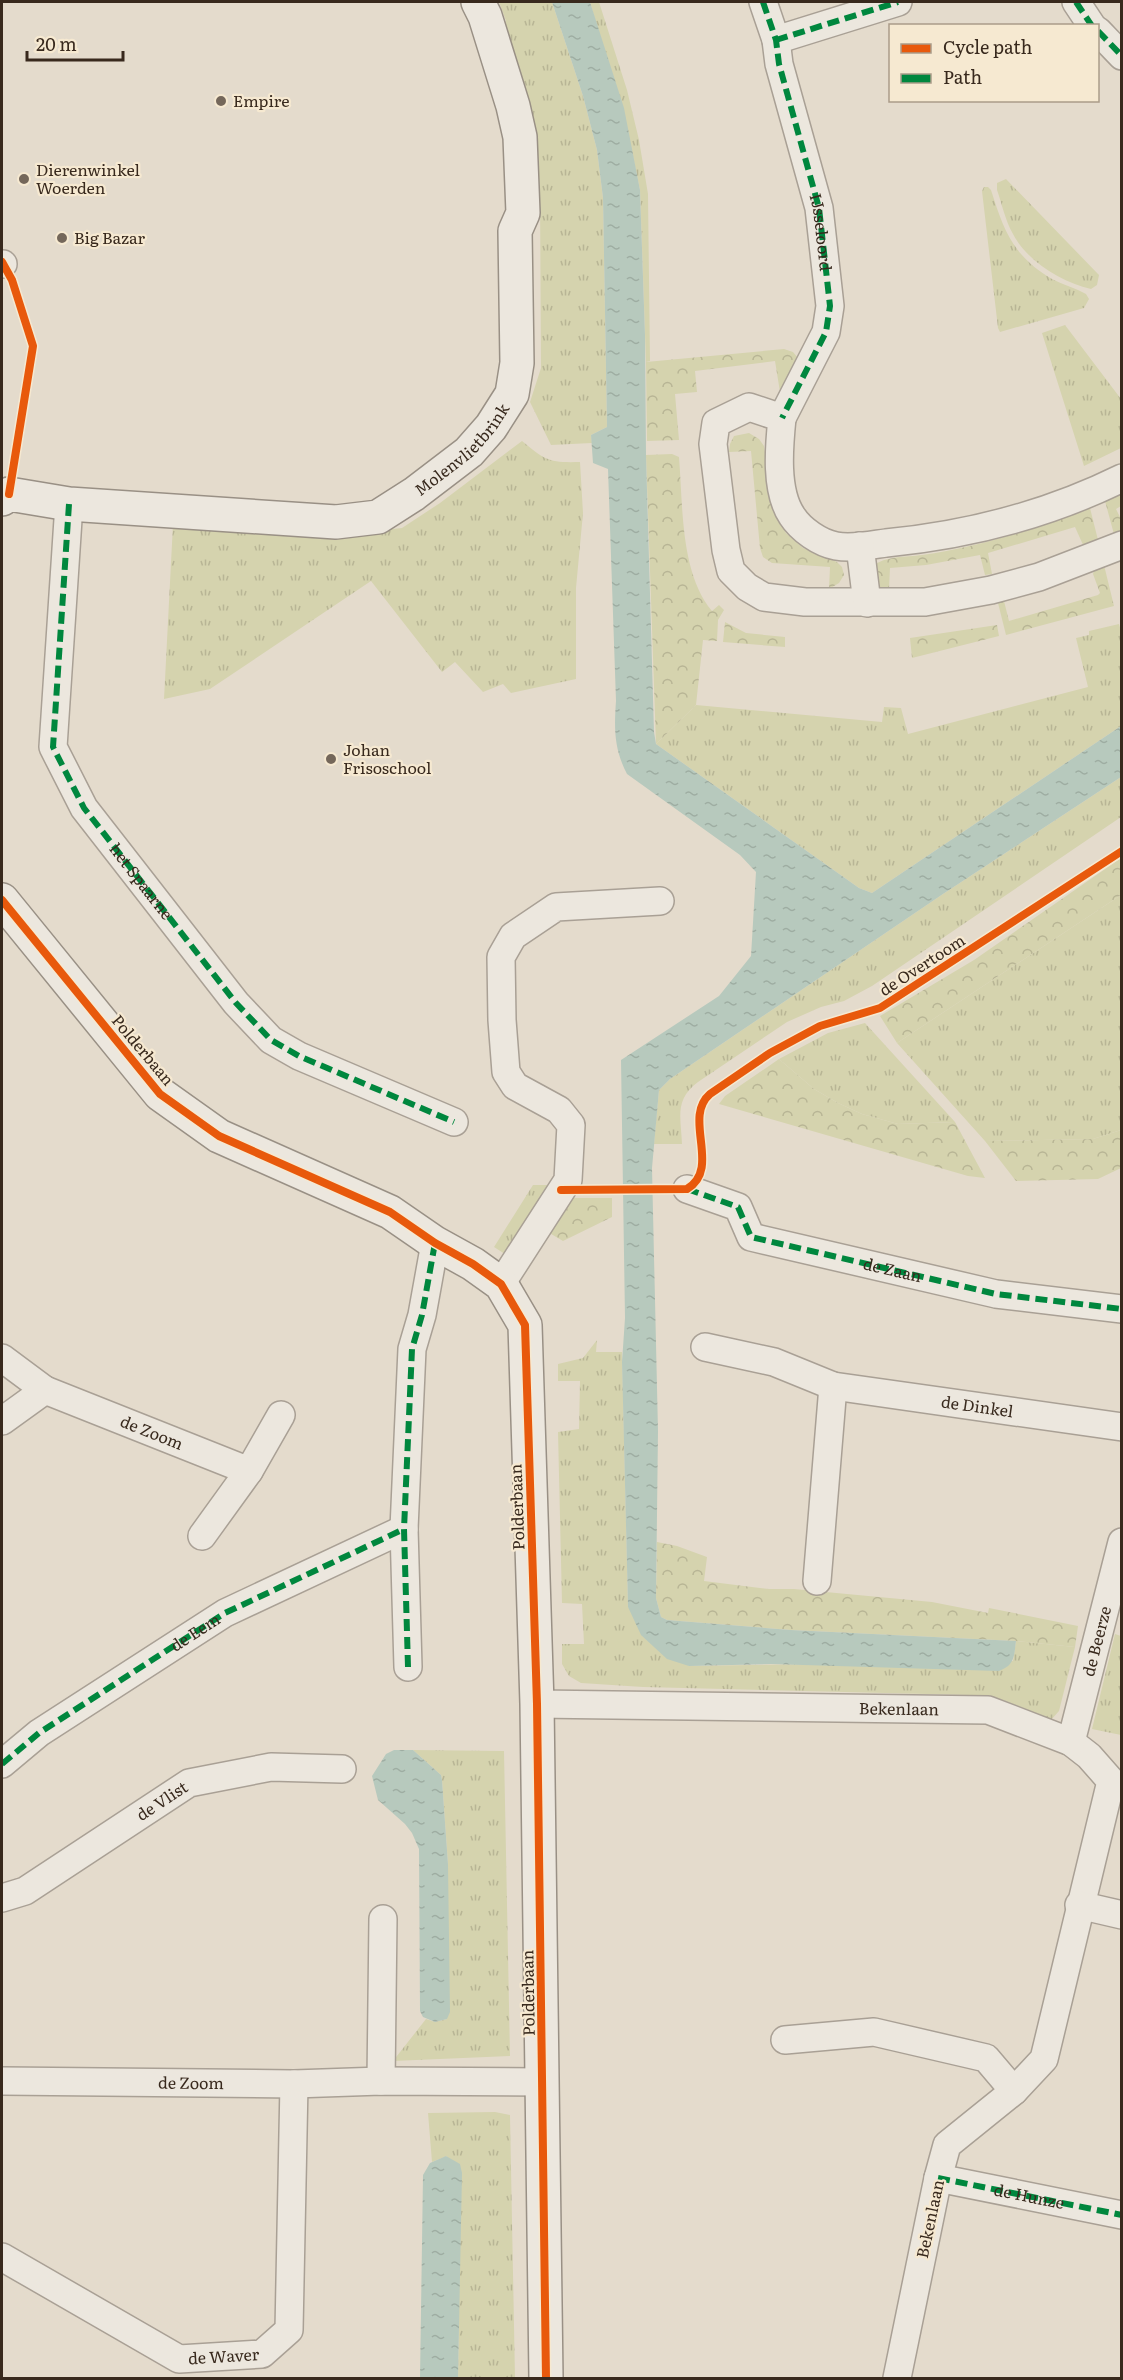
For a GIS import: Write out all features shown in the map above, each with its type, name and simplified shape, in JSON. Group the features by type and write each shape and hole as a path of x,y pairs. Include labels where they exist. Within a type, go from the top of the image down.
{"street":[{"name":"Molenvlietbrink","path":"2,499 9,494 69,504 336,522 378,517 414,494 469,452 491,427 513,394 518,363 515,231 524,213 520,137 513,106 485,16 478,2"},
{"name":"IJsseloord","path":"763,2 776,40 779,64 819,208 830,306 826,332 782,418 780,471 782,489 791,515 807,533 836,546 860,546 927,539 1000,525 1086,495 1122,478"},
{"path":"776,40 898,2"},
{"path":"1076,2 1091,24"},
{"path":"1099,32 1122,56"},
{"path":"782,418 749,407 716,423 714,444 726,549 731,571 747,587 764,597 804,602 925,602 991,590 1039,577 1122,545"},
{"name":"het Spaarne","path":"69,504 53,747 84,808 237,1003 271,1040 300,1056 454,1122"},
{"path":"860,546 867,603"},
{"name":"Polderbaan","path":"2,900 160,1094 219,1136 390,1212 435,1243 473,1264 501,1284 525,1325 537,1704 546,2379"},
{"path":"501,1284 568,1180 572,1125 559,1110 515,1086 506,1072 501,957 513,936 556,907 660,901"},
{"name":"de Zaan","path":"687,1189 738,1207 751,1237 996,1294 1122,1309"},
{"path":"408,1667 404,1529 412,1349 422,1315 435,1243"},
{"name":"de Dinkel","path":"705,1347 774,1362 833,1386 1122,1427"},
{"name":"de Zoom","path":"2,1358 45,1390 249,1471"},
{"path":"818,1581 833,1386"},
{"path":"2,1421 45,1390"},
{"path":"202,1536 249,1471 281,1415"},
{"name":"de Eem","path":"2,1764 39,1733 225,1612 404,1529"},
{"name":"de Beerze","path":"1071,1742 1122,1542"},
{"name":"Bekenlaan","path":"537,1704 988,1710 1071,1742 1089,1756 1111,1781 1079,1905 1044,2059 1014,2091 947,2145 938,2178 897,2379"},
{"name":"de Vlist","path":"2,1898 25,1891 189,1783 272,1767 342,1769"},
{"path":"1079,1905 1122,1915"},
{"path":"381,2081 383,1919"},
{"path":"785,2040 874,2032 986,2058 1014,2091"},
{"name":"de Zoom","path":"2,2081 294,2084 381,2081 542,2082"},
{"name":"de Waver","path":"2,2257 179,2359 262,2354 289,2330 294,2084"},
{"name":"de Hunze","path":"938,2178 1122,2216"}],"green space":[{"path":"499,2 552,2 583,96 597,150 603,198 607,427 591,435 592,443 551,445 530,402 541,368 540,193 537,149 532,111 503,23 506,21"},
{"path":"590,2 599,2 627,90 639,140 648,194 650,361 646,362 640,190 632,152"},
{"path":"1006,179 1099,275 1097,285 1091,289 1057,276 1036,261 1019,244 1010,229 997,190 997,183"},
{"path":"984,187 991,190 1006,230 1019,252 1052,279 1086,294 1089,299 1084,308 1000,332 982,191"},
{"path":"1065,325 1121,399 1121,448 1084,466 1042,333"},
{"path":"784,349 793,352 798,358 783,394 780,392 775,361 695,371 697,392 675,394 679,440 647,441 646,362"},
{"path":"749,433 759,439 764,446 771,493 777,516 786,533 803,548 837,562 842,567 844,575 839,583 829,589 830,567 772,563 763,557 760,548 751,451 729,452 734,436"},
{"path":"522,441 548,459 580,462 583,513 576,588 576,679 511,693 503,684 483,692 455,662 442,672 371,581 210,689 164,699 173,524 353,533 402,528 440,503"},
{"path":"672,454 679,457 685,538 694,578 712,611 719,605 724,610 718,620 717,641 703,640 696,705 656,744 646,455"},
{"path":"1121,493 1121,506 1116,509 1121,519 1121,535 1115,538 1105,501"},
{"path":"1090,508 1099,544 1084,547 1075,527 988,553 992,574 985,575 980,555 926,565 890,568 889,589 872,589 873,566 883,560 944,552 986,542"},
{"path":"1104,565 1114,606 1006,635 998,603 1004,601 1009,621 1098,595 1100,593 1093,574 1094,570"},
{"path":"725,622 746,633 785,637 785,647 723,642"},
{"path":"1119,624 1121,631 1121,726 872,893 859,888 656,744 696,705 882,722 884,707 901,708 908,734 1088,687 1076,638 1089,635 1089,631"},
{"path":"997,625 999,636 912,658 910,638"},
{"path":"1121,777 1121,817 872,986 844,1001 821,1007 787,1022 698,1082 685,1095 682,1102 680,1117 682,1144 654,1144 659,1090 670,1079 943,894"},
{"path":"1121,858 1121,895 897,1043 880,1016 974,960"},
{"path":"1121,895 1121,1130 1093,1139 985,1141 897,1043"},
{"path":"865,1023 955,1122 898,1124 862,1114 814,1089 779,1059 828,1033"},
{"path":"779,1059 814,1089 862,1114 898,1124 955,1122 985,1178 968,1176 719,1104 725,1096"},
{"path":"1121,1130 1121,1168 1098,1179 1016,1181 985,1141 1093,1139"},
{"path":"533,1185 552,1185 508,1256 494,1247"},
{"path":"568,1198 612,1198 612,1217 563,1241 546,1231"},
{"path":"597,1340 596,1352 622,1352 628,1607 689,1666 1013,1661 1016,1641 1075,1647 1059,1711 1051,1720 1003,1700 968,1695 643,1687 581,1683 569,1676 562,1664 562,1644 584,1644 582,1604 562,1603 558,1432 579,1429 580,1381 558,1381 558,1364 583,1358"},
{"path":"657,1542 677,1546 707,1557 704,1581 769,1589 794,1589 932,1602 988,1613 989,1608 1078,1626 1075,1647 1016,1641 791,1630 667,1620 661,1617 656,1598"},
{"path":"1115,1634 1121,1636 1121,1735 1092,1729"},
{"path":"413,1750 504,1751 510,2056 393,2061 426,2019 435,2022 447,2019 448,1864 442,1780 441,1775"},
{"path":"495,2112 510,2115 515,2378 458,2378 459,2318 447,2156 432,2162 428,2113"}],"water":[{"path":"552,2 590,2 624,108 640,190 656,744 859,888 872,893 1121,726 1121,777 943,894 670,1079 659,1090 652,1168 658,1431 656,1598 661,1617 667,1620 791,1630 1016,1641 1011,1663 999,1671 771,1664 689,1666 667,1659 641,1635 628,1607 622,1362 625,1318 621,1060 719,996 751,956 756,872 740,855 627,774 617,747 608,469 593,463 591,435 607,427 603,198 597,150 583,96"},
{"path":"394,1750 413,1750 441,1775 442,1780 448,1864 450,2012 447,2019 435,2022 423,2017 420,2011 419,1849 405,1824 378,1800 372,1776 386,1754"},
{"path":"446,2156 460,2164 462,2173 458,2378 420,2378 423,2175 430,2163"}],"marked path":[{"path":"763,2 776,40 779,64 819,208 830,306 826,332 782,418"},
{"path":"776,40 898,2"},
{"path":"1076,2 1091,24"},
{"path":"1099,32 1122,56"},
{"path":"69,504 53,747 84,808 236,1003 271,1040 299,1056 454,1122"},
{"path":"687,1189 738,1207 751,1237 996,1294 1122,1309"},
{"path":"408,1667 404,1529 412,1349 422,1315 435,1243"},
{"path":"2,1764 39,1733 225,1613 404,1529"},
{"path":"938,2178 1122,2215"}],"cycle path":[{"path":"2,262 12,280 33,346 9,494"},
{"name":"de Overtoom","path":"561,1190 687,1189 697,1180 701,1169 700,1116 702,1104 710,1094 770,1053 820,1026 880,1008 1122,851"},
{"path":"2,900 160,1094 219,1136 390,1212 435,1243 473,1264 501,1284 525,1325 537,1704 546,2378"}],"place":[{"name":"Empire","path":"221,101"},
{"name":"Dierenwinkel Woerden","path":"24,179"},
{"name":"Big Bazar","path":"62,238"},
{"name":"Johan Frisoschool","path":"331,759"}]}
